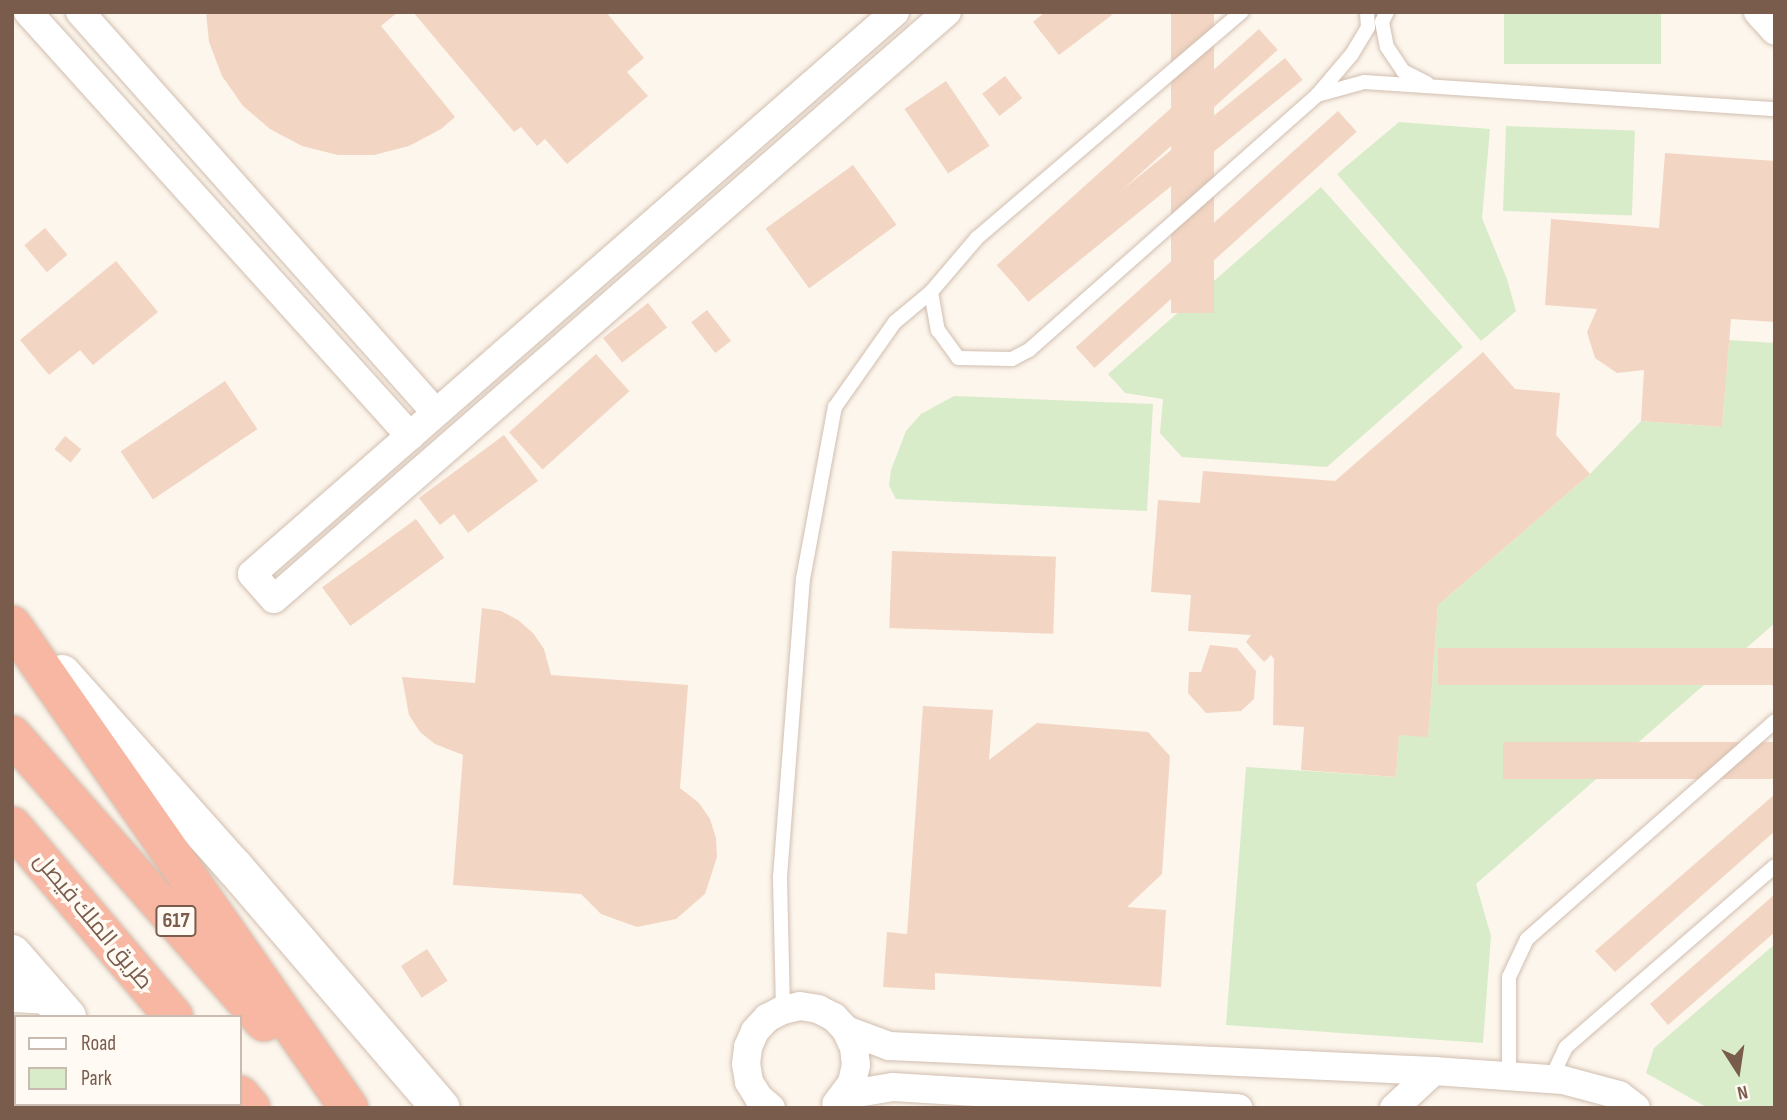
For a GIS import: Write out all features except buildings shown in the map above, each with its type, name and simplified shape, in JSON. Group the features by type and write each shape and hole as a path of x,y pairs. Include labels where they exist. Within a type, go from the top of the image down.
{"highway":[{"path":"12,625 349,1108"},
{"name":"617","path":"12,735 339,1108"},
{"name":"طريق الملك فيصل","path":"12,826 172,1015"}],"main road":[{"path":"12,618 235,868 441,1108"},
{"path":"12,954 60,1008"}],"street":[{"path":"28,12 410,436"},
{"path":"80,12 436,413"},
{"path":"895,12 252,575 274,599 947,12"},
{"path":"1758,12 1775,31"},
{"path":"12,998 60,1008"},
{"path":"771,1108 759,1098 749,1082 746,1064 748,1047 755,1031 767,1018 800,1006 818,1009 834,1017 846,1030 854,1046 856,1065 852,1083 838,1101"},
{"path":"846,1030 889,1046 1376,1068 1552,1079 1619,1094 1636,1108"},
{"path":"1376,1068 1383,1108"},
{"path":"1394,1108 1434,1071"},
{"path":"838,1101 893,1087 1238,1108"}],"lane":[{"path":"783,1010 780,877 803,579 835,407 895,322 931,292 977,238 1242,12"},
{"path":"931,292 938,331 958,358 1012,359 1029,350 1317,95 1352,54 1368,27 1367,12"},
{"path":"1387,12 1381,22 1387,47 1403,71 1436,88"},
{"path":"1317,95 1364,82 1775,109"},
{"path":"1509,1076 1510,977 1527,939 1775,721"},
{"path":"1552,1079 1566,1047 1775,866"}],"green space":[{"path":"1504,12 1661,12 1661,64 1504,64"},
{"path":"1399,122 1490,129 1482,218 1507,279 1516,311 1481,341 1337,174"},
{"path":"1506,126 1635,131 1632,215 1503,211"},
{"path":"1321,187 1463,347 1327,467 1182,457 1160,433 1163,399 1125,393 1108,374"},
{"path":"1729,340 1775,343 1775,623 1476,884 1491,936 1483,1043 1226,1025 1246,767 1396,777 1399,735 1428,736 1438,605 1590,474 1641,421 1722,427"},
{"path":"954,396 1153,404 1147,511 896,499 889,486 891,470 906,431 921,414"},
{"path":"1775,944 1775,1108 1708,1108 1646,1073 1654,1048"}]}
